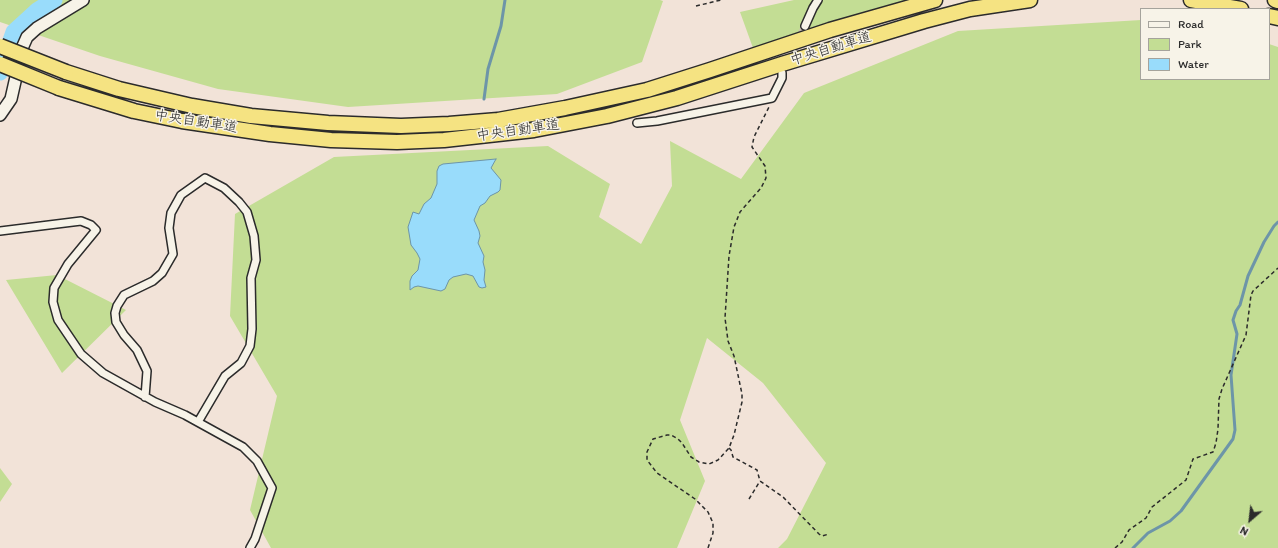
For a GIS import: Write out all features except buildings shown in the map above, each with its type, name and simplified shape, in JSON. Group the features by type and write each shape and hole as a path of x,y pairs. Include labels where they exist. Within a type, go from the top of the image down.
{"highway":[{"name":"中央自動車道","path":"0,46 66,72 118,89 192,106 251,116 328,123 401,126 449,124 498,120 565,108 647,90 830,30 935,0"},
{"name":"中央自動車道","path":"0,64 60,88 134,111 182,122 270,134 331,140 397,142 452,139 534,130 607,116 677,98 782,64 924,21 970,9 1030,0"},
{"path":"1191,0 1235,8"}],"main road":[{"path":"0,115 11,99 23,46 27,37 37,28 83,0"}],"street":[{"path":"805,26 818,0"},
{"path":"636,123 657,121 772,98 782,78 782,73"},
{"path":"145,397 147,371 137,350 124,335 116,322 115,313 117,306 124,295 154,281 162,273 173,254 169,228 171,213 181,195 205,178 224,188 247,212 254,236 256,260 251,278 252,329 250,346 241,362 225,376 198,422"},
{"path":"0,231 81,221 90,225 96,230 68,264 54,288 53,302 58,320 81,354 103,373 145,397 198,422 243,447 257,461 272,488 255,539 250,548"}],"path":[{"path":"696,6 721,0"},
{"path":"708,548 713,533 712,523 708,512 695,499 657,473 647,460 647,452 654,439 666,435 672,435 678,439 691,457 703,464 709,464 718,460 729,448 734,435 742,402 742,394 734,356 728,341 725,318 729,256 734,227 740,212 761,188 766,178 765,166 752,148 754,137 764,119 772,98"},
{"path":"1115,548 1122,542 1129,530 1146,518 1152,507 1186,480 1194,459 1212,452 1216,443 1218,429 1219,399 1246,335 1251,295 1278,268"},
{"path":"729,448 733,456 757,470 760,481 783,497 819,534 822,536 829,534"},
{"path":"749,500 760,481"}],"green space":[{"path":"0,0 663,1 642,62 557,94 348,107 218,89 100,56 0,22"},
{"path":"794,0 910,0 862,13 753,48 740,12"},
{"path":"1140,20 1140,80 1270,80 1270,44 1278,47 1278,548 778,548 787,539 826,463 763,383 707,338 680,420 705,481 677,548 271,548 250,510 277,396 230,316 235,214 334,157 548,146 610,184 599,217 641,244 672,186 670,141 741,179 804,93 958,31"},
{"path":"57,275 126,310 62,373 6,280"},
{"path":"0,468 12,484 0,502"}],"water":[{"path":"496,159 491,168 501,180 500,190 490,196 485,203 480,206 474,220 480,236 478,243 484,256 484,280 486,287 479,287 473,276 466,274 453,277 449,280 445,289 441,291 418,286 410,290 410,281 412,276 418,270 420,259 411,245 408,227 413,212 419,214 424,204 431,198 437,184 437,171 439,166 443,164"}],"waterway":[{"path":"0,72 14,32 37,11 54,0"},
{"path":"484,99 488,69 501,26 505,0"},
{"path":"1133,548 1148,533 1170,521 1181,511 1233,439 1235,430 1231,375 1237,334 1233,320 1240,305 1248,276 1264,242 1278,222"}],"tunnel":[{"path":"788,62 805,26"}]}
